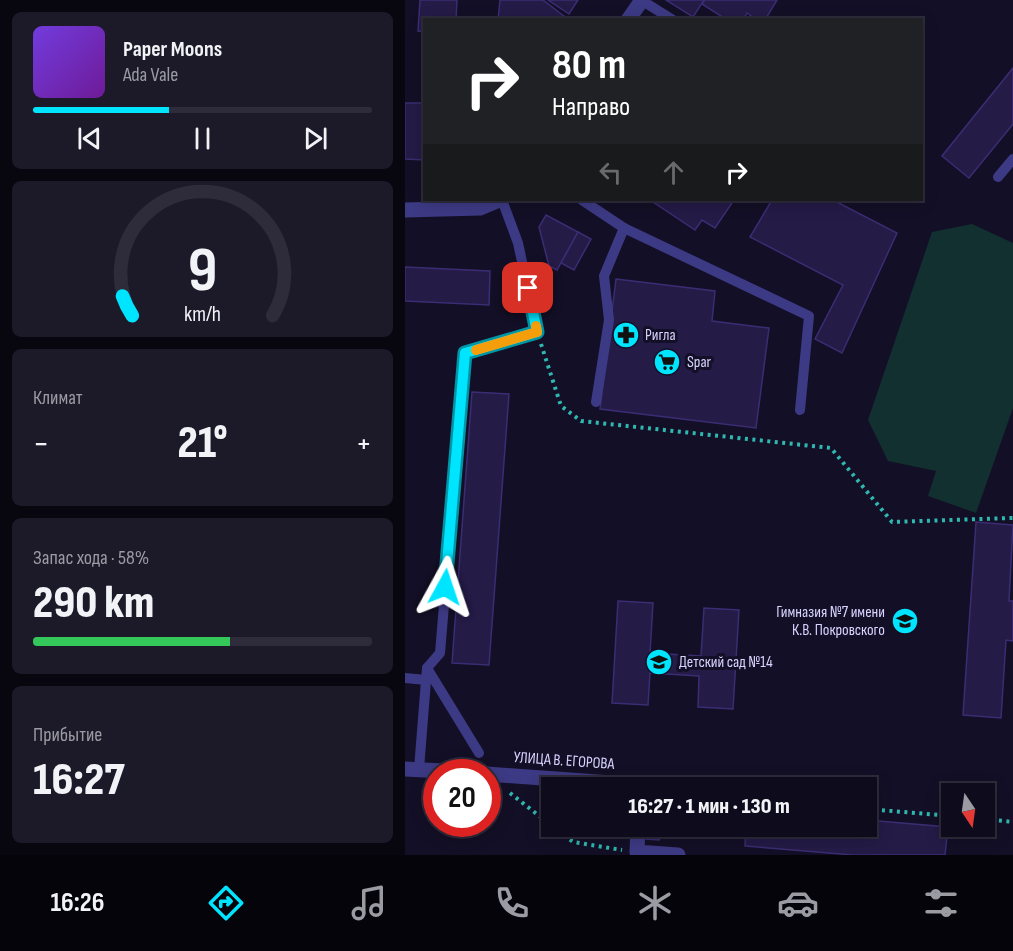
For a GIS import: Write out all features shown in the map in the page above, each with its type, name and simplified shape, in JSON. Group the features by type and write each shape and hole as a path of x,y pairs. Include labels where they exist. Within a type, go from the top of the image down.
{"street":[{"path":"629,18 642,0"},
{"path":"405,210 480,208 498,201"},
{"name":"УЛИЦА В. ЕГОРОВА","path":"501,775 541,778"},
{"path":"637,837 636,853 678,855"}],"lane":[{"path":"642,0 670,18"},
{"path":"998,177 1013,159"},
{"path":"412,769 427,668 440,653 465,353 537,332 518,243 500,201"},
{"path":"584,201 624,228 809,316 800,410"},
{"path":"596,402 609,320 604,276 624,228"},
{"path":"427,668 479,753"},
{"path":"405,678 426,680"}],"path":[{"path":"537,332 561,406 581,421 831,448 892,522 1013,518"},
{"path":"501,786 541,817"},
{"path":"877,810 941,815"},
{"path":"995,820 1013,822"},
{"path":"566,837 573,842 636,853"}],"green space":[{"path":"972,224 1013,243 1013,408 976,513 928,496 936,471 888,461 868,420 932,232"}],"building":[{"path":"420,0 457,0 456,18 423,18 423,32 418,31"},
{"path":"500,0 543,0 565,17 564,18 498,18"},
{"path":"548,0 578,0 569,14"},
{"path":"666,0 704,0 693,17"},
{"path":"705,0 777,0 766,18 754,18 747,13 744,18 724,18 702,4"},
{"path":"1013,68 1013,124 969,178 942,156"},
{"path":"405,103 423,103 423,160 405,159"},
{"path":"652,201 733,201 715,228 702,220 695,230"},
{"path":"771,201 835,201 897,233 842,353 815,339 843,285 750,237"},
{"path":"546,215 578,232 557,270 549,266 539,227"},
{"path":"578,232 591,239 574,270 561,263"},
{"path":"405,267 490,271 489,305 405,301"},
{"path":"616,279 715,291 712,321 769,328 756,428 600,409"},
{"path":"472,392 509,394 489,665 452,663"},
{"path":"976,522 1013,525 1009,601 1013,601 1013,641 1006,640 1001,718 963,715"},
{"path":"618,601 653,603 650,653 701,656 704,608 739,610 733,709 698,707 699,676 650,673 648,705 612,703"},
{"path":"877,821 941,826 941,837 947,837 945,855 853,855 745,846 745,837 877,837"},
{"path":"646,837 661,837 659,840 646,839"}],"slow traffic":[{"path":"476,350 537,332 536,326"}],"place":[{"name":"Ригла","path":"626,335"},
{"name":"Spar","path":"667,362"},
{"name":"Гимназия №7 имени К.В. Покровского","path":"905,621"},
{"name":"Детский сад №14","path":"659,662"}],"route":[{"path":"445,587 465,353 537,332 528,288"}]}
